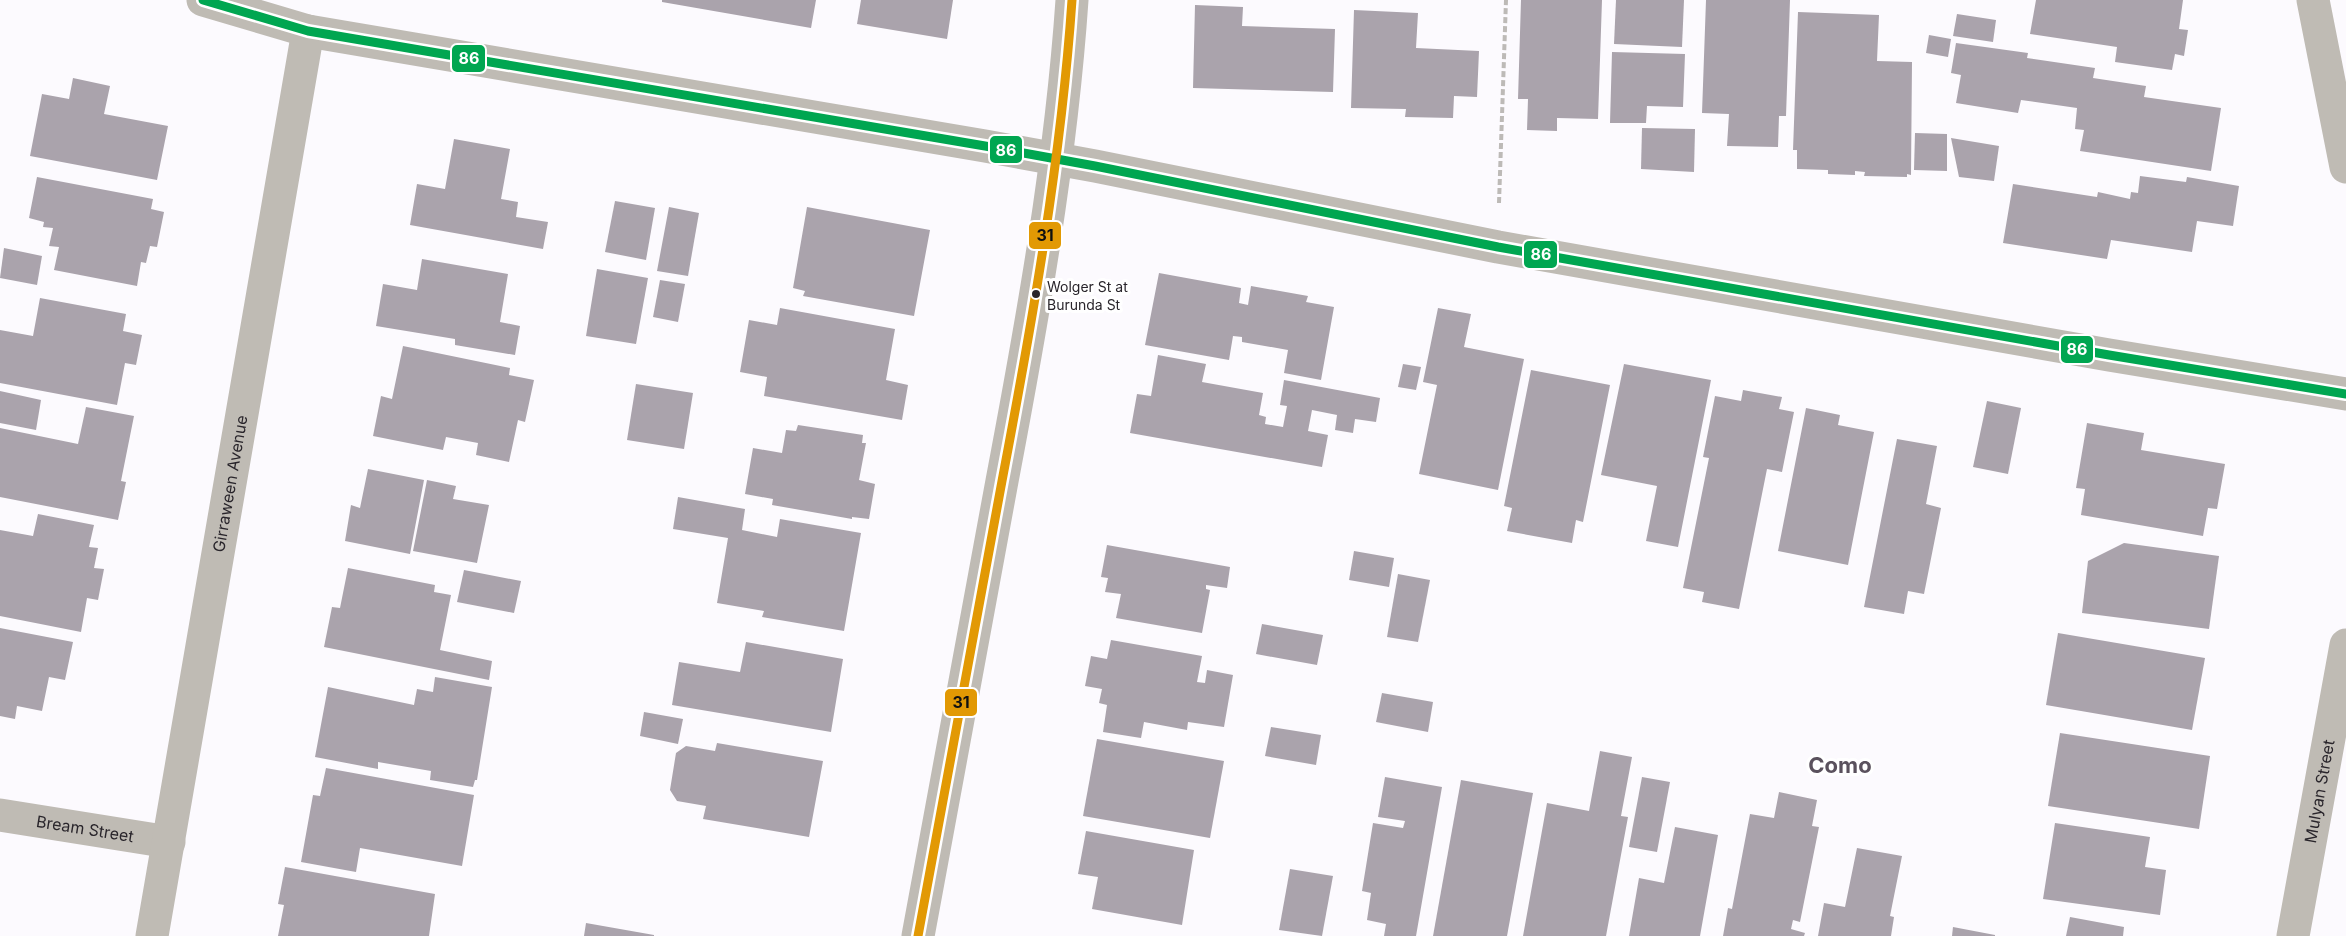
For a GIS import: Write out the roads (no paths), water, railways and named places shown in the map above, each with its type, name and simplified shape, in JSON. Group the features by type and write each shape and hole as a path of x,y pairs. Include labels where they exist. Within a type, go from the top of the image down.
{"street":[{"path":"918,936 1017,400 1055,159 1068,61 1072,0"},
{"path":"2313,0 2346,167"},
{"path":"221,3 309,31 1055,159 1498,247 2109,356 2346,394"},
{"name":"Girraween Avenue","path":"152,936 243,398 309,31"},
{"name":"Mulyan Street","path":"2293,936 2346,645"},
{"name":"Bream Street","path":"0,815 169,842"}],"place":[{"name":"Wolger St at Burunda St","path":"1036,294"}],"district":[{"name":"Como","path":"1840,765"}]}
